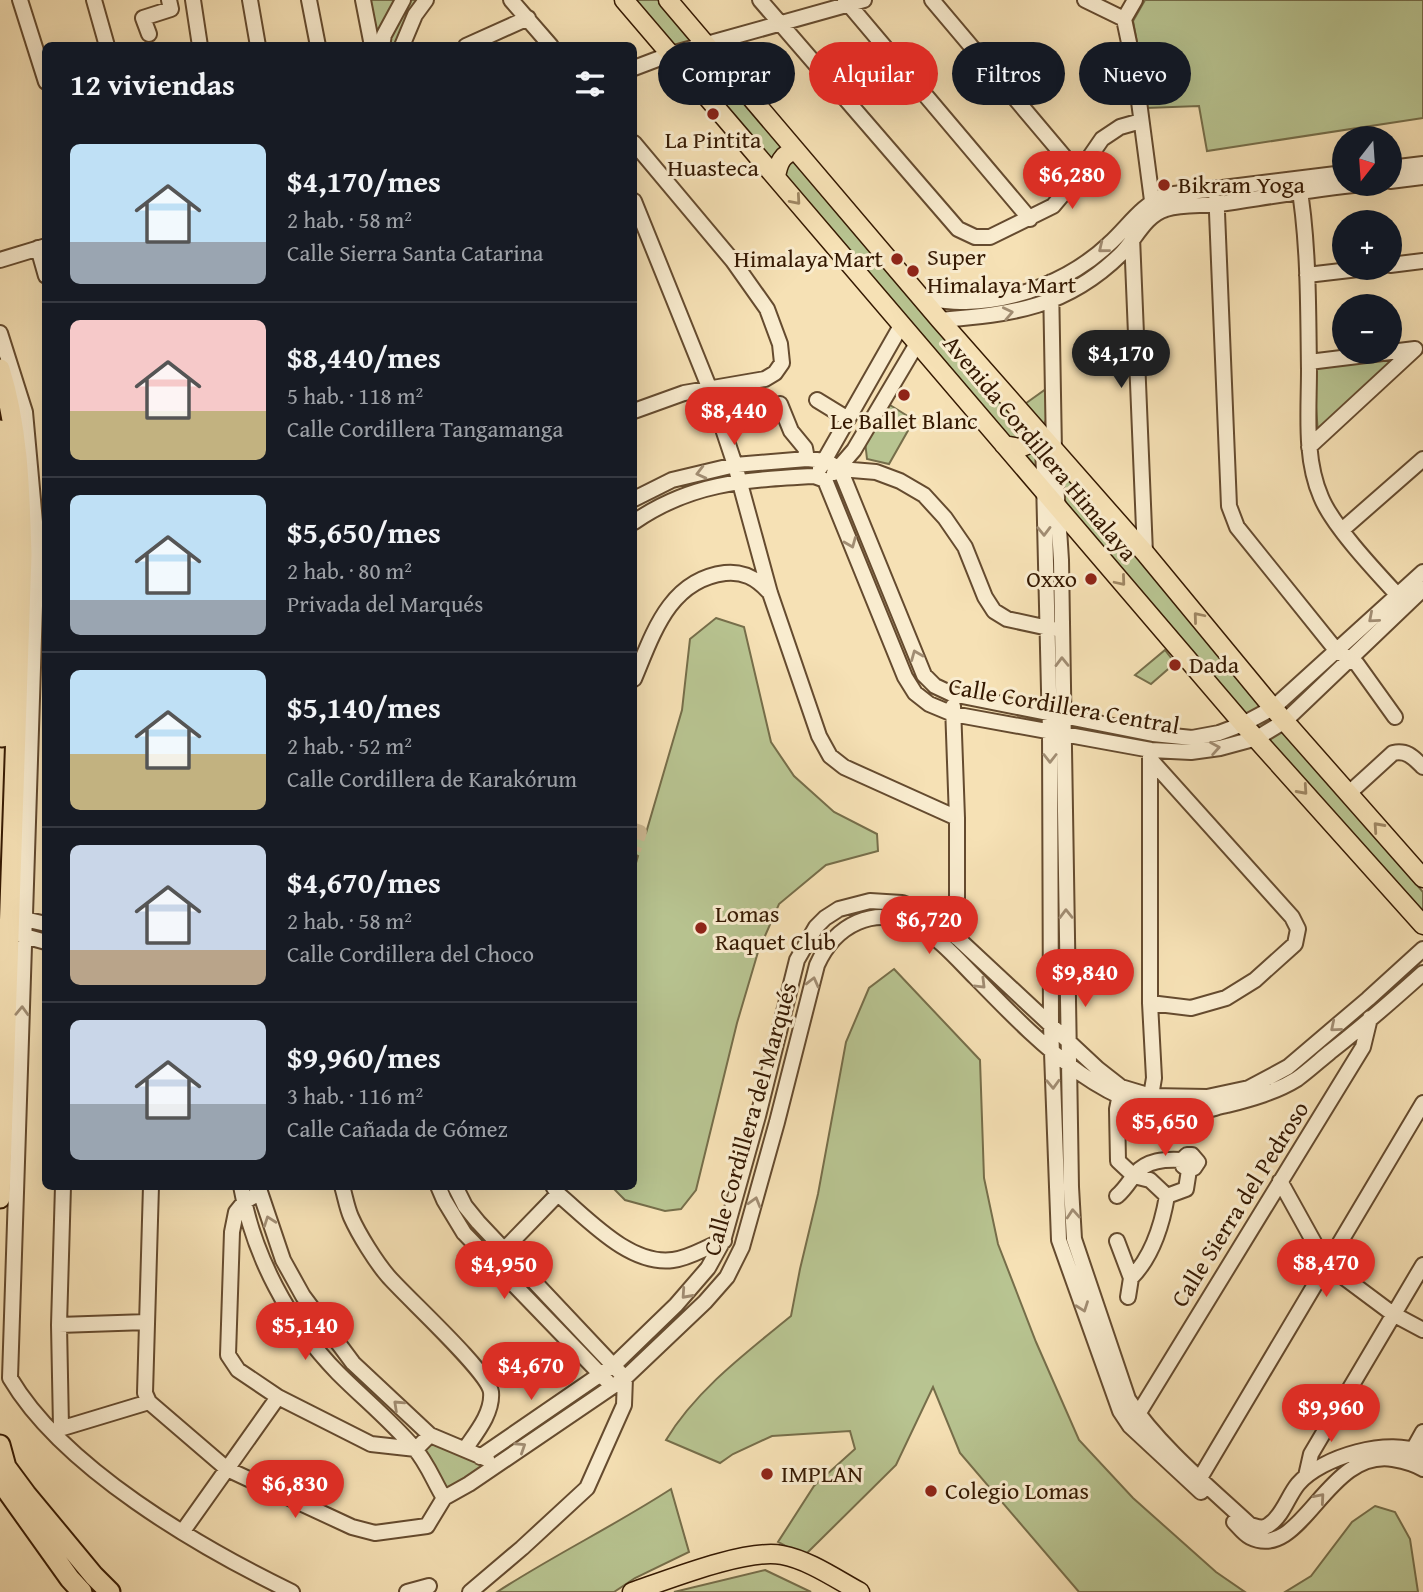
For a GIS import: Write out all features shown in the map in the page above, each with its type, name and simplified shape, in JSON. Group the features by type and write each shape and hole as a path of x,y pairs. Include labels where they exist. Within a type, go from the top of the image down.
{"highway":[{"path":"0,369 6,425 5,456 26,520 0,806"},
{"path":"0,399 26,520 11,926 2,1053 0,1198"},
{"path":"0,1445 6,1467 110,1592"},
{"path":"0,1481 82,1592"},
{"path":"15,1504 68,1557 84,1564"},
{"path":"91,1592 103,1592"}],"main road":[{"name":"Avenida Cordillera Himalaya","path":"624,0 661,42"},
{"name":"Avenida Cordillera Himalaya","path":"668,0 704,42"},
{"name":"Avenida Cordillera Himalaya","path":"715,105 1243,724 1423,925"},
{"name":"Avenida Cordillera Himalaya","path":"757,105 1423,878"},
{"path":"776,177 781,161 787,154 796,151"},
{"path":"1004,445 1019,448 1027,445 1031,437 1043,438"},
{"path":"632,1592 715,1564 760,1555 781,1555 804,1563 860,1592"}],"street":[{"path":"20,0 42,69"},
{"path":"94,0 106,42"},
{"path":"149,34 143,18 171,9 169,0"},
{"path":"193,0 199,42"},
{"path":"250,0 257,42"},
{"path":"309,0 317,42"},
{"path":"363,0 371,42"},
{"path":"383,42 403,0"},
{"path":"404,42 415,15 426,0"},
{"path":"512,0 548,42"},
{"path":"760,0 958,229 975,237 990,237 1053,206 1102,139 1120,127 1141,121"},
{"path":"932,0 1078,173"},
{"path":"1085,0 1124,19"},
{"path":"1135,0 1124,19 1135,71 1153,208"},
{"path":"713,42 853,2 1030,219"},
{"path":"475,42 528,18"},
{"path":"637,67 658,59"},
{"path":"637,147 733,261 767,309 780,344 782,363 775,373 765,379 684,393 637,410"},
{"path":"1402,167 1423,164"},
{"path":"923,299 965,302 993,300 1032,290 1073,272 1108,245 1129,222 1153,208 1217,204 1332,176"},
{"path":"1402,180 1423,177"},
{"path":"940,320 1001,315 1049,303 1100,273 1123,252 1153,208 1166,195 1216,188 1332,184"},
{"path":"1299,185 1307,275 1310,447 1314,478 1321,499 1342,530 1402,601"},
{"path":"1216,188 1228,492 1232,518 1342,655 1357,664 1395,717"},
{"path":"637,208 709,387 735,465 771,593 819,736 830,756 844,767 957,818"},
{"path":"1129,222 1133,239 1145,553"},
{"path":"0,260 42,247"},
{"path":"1402,264 1423,261"},
{"path":"1307,275 1332,272"},
{"path":"1051,282 1043,491 1046,629 1057,733 1068,1041 1067,1240"},
{"path":"820,478 848,419 902,324"},
{"path":"0,333 25,412 26,520"},
{"path":"637,520 678,496 739,480 820,478 840,468 854,450 918,342"},
{"path":"1309,362 1419,349"},
{"path":"1310,447 1419,349"},
{"path":"817,400 848,419"},
{"path":"780,404 791,431 805,448 807,459"},
{"path":"1043,438 1059,508 1061,631 1056,715"},
{"path":"637,498 672,480 735,465 807,459 826,461 840,468 876,472 900,481 924,495 945,518 965,547 985,597 994,611 1007,619 1061,631"},
{"path":"1342,530 1423,459"},
{"name":"Calle Cordillera Central","path":"840,468 924,675 934,686 952,694 1056,715 1153,734 1192,738 1219,733 1279,714"},
{"name":"Calle Cordillera Central","path":"820,478 905,677 915,693 929,704 953,713 1150,754 1191,752 1257,738 1279,714 1402,601 1423,572"},
{"path":"637,672 658,622 681,591 708,575 735,572 757,579 771,593"},
{"name":"Calle Cordillera Central","path":"1402,601 1423,590"},
{"path":"952,694 957,818 957,938"},
{"path":"1057,733 1051,1026 1067,1240 1120,1411 1134,1420 1250,1525 1260,1528 1267,1527 1276,1518 1306,1476 1360,1450 1389,1446 1414,1455 1423,1469"},
{"path":"1151,1096 1154,1078 1150,1003 1150,754 1153,734"},
{"path":"1348,794 1393,752 1402,751 1411,755 1423,766"},
{"path":"1150,754 1292,917 1298,929 1296,944 1255,979 1226,998 1191,1008 1150,1003"},
{"name":"Calle Cordillera del Marqués","path":"480,1457 614,1365 676,1305 708,1268 723,1241 797,960 809,938 825,918 853,904 879,901 924,911 937,919 1120,1092 1151,1096 1207,1097 1249,1088 1287,1067 1423,949"},
{"path":"937,919 958,903"},
{"path":"853,904 859,922"},
{"name":"Calle Cordillera del Marqués","path":"444,1498 620,1385 727,1277 742,1247 817,965 825,948 842,930 883,916 918,926 942,944 1012,1015 1068,1064 1120,1092 1169,1111 1197,1112 1254,1098 1296,1080 1371,1020 1423,973"},
{"path":"11,926 42,924"},
{"path":"11,926 42,940"},
{"path":"11,926 10,1378 21,1396 57,1429 97,1473 183,1531 242,1567 292,1592"},
{"name":"Calle Sierra del Pedroso","path":"1134,1420 1363,1047 1371,1020 1368,999"},
{"path":"1012,1015 1027,1003"},
{"path":"1120,1092 1117,1123 1118,1161 1134,1176 1150,1180 1167,1196"},
{"path":"1200,1478 1423,1103"},
{"path":"758,1116 777,1122"},
{"path":"1117,1196 1140,1168 1166,1159 1186,1165 1186,1189 1167,1196"},
{"path":"1280,1181 1326,1264 1393,1314 1423,1330"},
{"path":"57,1429 63,1190"},
{"path":"150,1190 145,1393 149,1402 227,1469 352,1527 375,1533 414,1530 427,1526 444,1498 416,1449 336,1371 301,1330 275,1286 242,1190"},
{"path":"258,1190 236,1212 232,1232 228,1355 238,1370 278,1397 371,1444 416,1449"},
{"path":"259,1190 283,1260 303,1296 353,1363 430,1435 498,1462"},
{"path":"343,1190 350,1217 387,1275 485,1378 491,1391 489,1407 482,1425 465,1450"},
{"path":"440,1190 464,1233 601,1375 620,1385"},
{"path":"457,1190 465,1206 503,1250 614,1365 624,1405 587,1488 470,1592"},
{"path":"492,1263 555,1190 617,1242 647,1258 675,1260 723,1241 742,1247"},
{"path":"1131,1279 1151,1251 1167,1196"},
{"path":"1117,1241 1131,1279 1128,1297"},
{"path":"1306,1476 1311,1454 1423,1265"},
{"path":"60,1325 148,1322"},
{"path":"183,1531 278,1397"},
{"path":"57,1429 149,1402"},
{"path":"1134,1420 1249,1536 1261,1540 1278,1539 1285,1535 1335,1480 1357,1464 1384,1457 1414,1455"},
{"path":"1414,1455 1423,1432"},
{"path":"416,1449 430,1435"},
{"path":"407,1592 429,1586"}],"green space":[{"path":"365,0 421,0 399,42 373,42"},
{"path":"630,0 661,0 697,42 666,42"},
{"path":"1145,0 1423,0 1423,118 1371,126 1332,126 1332,132 1207,151 1199,106 1146,108 1146,105 1191,105 1191,42 1137,42 1133,21"},
{"path":"720,105 751,105 1423,892 1423,924"},
{"path":"1347,364 1392,364 1318,433 1313,368"},
{"path":"1046,389 1047,418 1043,426 1022,406"},
{"path":"890,405 914,420 889,464 867,459 865,441"},
{"name":"Lomas Raquet Club","path":"716,618 744,627 771,742 794,776 834,812 877,834 878,851 826,865 779,904 758,952 737,1023 696,1190 681,1209 665,1211 625,1200 615,1190 637,1190 637,831 646,833 682,710 690,639"},
{"path":"1165,650 1175,663 1151,684 1135,675"},
{"path":"894,969 980,1060 984,1178 998,1244 1036,1342 1079,1440 1133,1498 1216,1572 1245,1592 1079,1592 960,1453 933,1387 896,1465 804,1556 778,1542 814,1486 855,1449 850,1431 772,1436 720,1463 666,1440 707,1388 791,1316 818,1194 846,1042 869,988"},
{"path":"429,1443 468,1454 486,1470 452,1491 437,1482 421,1455"},
{"path":"671,1489 689,1552 635,1578 614,1592 497,1592 628,1516"},
{"path":"1375,1506 1395,1512 1410,1539 1418,1592 1285,1592 1311,1576 1352,1522"},
{"path":"765,1570 811,1592 674,1592"}],"tunnel":[{"path":"637,831 640,832 637,841"}],"place":[{"name":"La Pintita Huasteca","path":"713,114"},
{"name":"Bikram Yoga","path":"1164,185"},
{"name":"Himalaya Mart","path":"897,259"},
{"name":"Super Himalaya Mart","path":"913,271"},
{"name":"Le Ballet Blanc","path":"904,395"},
{"name":"Oxxo","path":"1091,579"},
{"name":"Dada","path":"1175,665"},
{"name":"Lomas Raquet Club","path":"701,928"},
{"name":"IMPLAN","path":"767,1474"},
{"name":"Colegio Lomas","path":"931,1491"}]}
